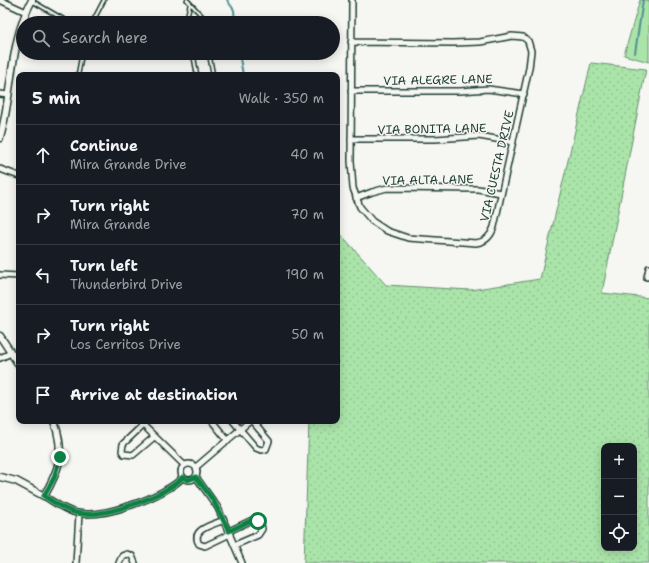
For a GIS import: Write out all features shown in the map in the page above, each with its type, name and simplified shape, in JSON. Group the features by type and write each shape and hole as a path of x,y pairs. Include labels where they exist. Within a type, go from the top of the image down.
{"street":[{"path":"0,0 26,12"},
{"path":"25,16 32,0"},
{"name":"VIA CUESTA DRIVE","path":"351,42 480,42 512,36 523,37 528,42 531,51 524,94 492,233 485,241 476,243 408,238 387,231 372,221 360,207 351,179 351,42 352,0"},
{"path":"0,138 16,47"},
{"name":"VIA ALEGRE LANE","path":"351,91 452,91 488,89 524,94"},
{"path":"0,94 8,95"},
{"name":"VIA BONITA LANE","path":"351,139 435,139 479,136 513,142"},
{"path":"0,169 16,175"},
{"name":"VIA ALTA LANE","path":"356,198 387,188 478,188 501,193"},
{"path":"647,277 649,268"},
{"path":"0,275 16,276"},
{"path":"0,336 16,360"},
{"path":"0,358 11,353"},
{"path":"44,496 54,478 59,463 60,444 55,424"},
{"path":"140,424 123,444 122,451 124,454 133,456 154,437"},
{"path":"142,424 184,465"},
{"path":"214,424 228,441"},
{"path":"235,424 256,448 261,450 266,449 269,441 254,424"},
{"path":"196,467 247,424"},
{"path":"184,465 191,464 196,467 198,472 196,477"},
{"path":"184,465 181,472 183,477 188,480 196,477"},
{"path":"0,477 16,481 70,511 79,514 108,511 125,506 165,491 178,483 183,477"},
{"path":"196,477 213,500 224,520 242,563"},
{"path":"76,563 79,514"},
{"path":"224,520 199,531 196,540 199,544 205,546 252,520 261,524 262,529 258,535 235,545"},
{"path":"119,563 122,556 127,554 132,556 135,563"}],"lane":[{"path":"32,0 58,16"},
{"path":"96,16 104,0"},
{"path":"187,0 202,16"},
{"path":"187,16 190,4"},
{"path":"79,72 81,60"},
{"path":"194,60 196,72"},
{"path":"210,60 212,72"}],"green space":[{"path":"640,0 649,0 649,62 624,55"},
{"path":"591,63 646,69 602,293 649,298 649,563 304,563 309,424 340,424 340,233 386,285 470,290 540,279"}],"waterway":[{"path":"227,0 234,10 234,16"},
{"path":"635,53 643,0"},
{"path":"240,60 242,72"}],"route":[{"path":"60,457 54,478 44,496 76,513 85,514 102,512 125,506 173,487 183,477 191,480 196,477 208,491 229,531 252,520 258,521"}]}
